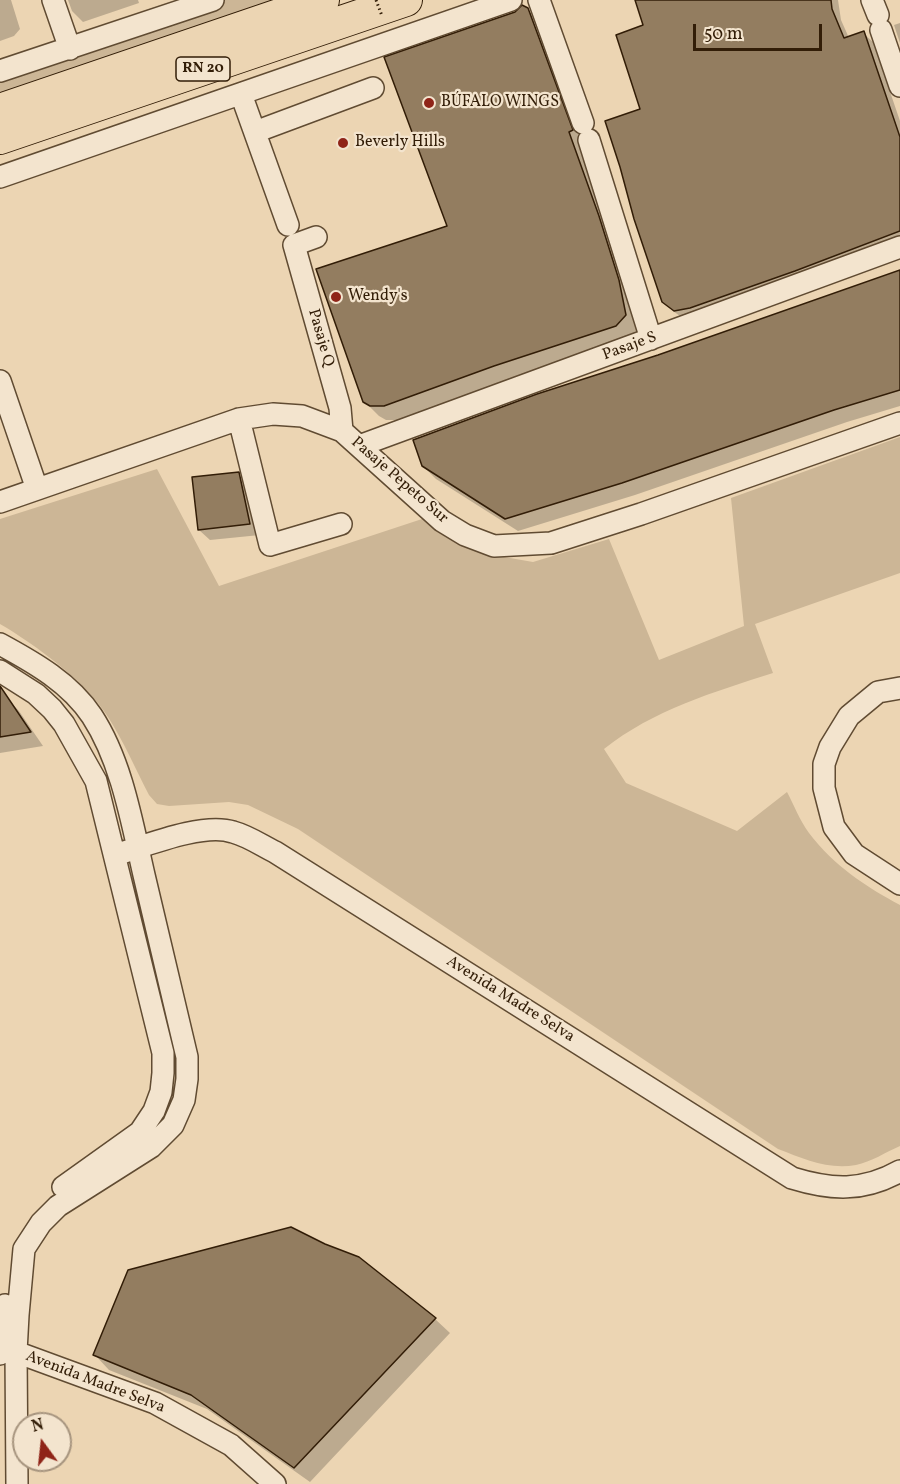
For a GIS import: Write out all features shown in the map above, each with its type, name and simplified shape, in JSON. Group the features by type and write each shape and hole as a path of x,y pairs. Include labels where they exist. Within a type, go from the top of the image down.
{"highway":[{"name":"RN 20","path":"0,110 323,0"},
{"name":"RN 20","path":"0,138 394,8"}],"street":[{"path":"53,0 70,49"},
{"path":"0,72 213,0"},
{"path":"0,177 511,0"},
{"path":"539,0 586,132 651,339"},
{"path":"877,15 900,86"},
{"path":"255,132 374,88"},
{"name":"Pasaje Q","path":"241,94 255,132 340,408 342,431"},
{"path":"288,240 316,237"},
{"name":"Pasaje S","path":"359,446 900,247"},
{"path":"0,381 37,489"},
{"name":"Pasaje Pepeto Sur","path":"0,502 239,419 273,414 302,416 342,431 442,521 465,535 494,546 552,543 900,423"},
{"path":"239,419 270,545 341,524"},
{"path":"0,644 38,665 65,685 92,715 109,747 125,796 187,1057 184,1100 173,1125 151,1147 58,1206 41,1223 24,1248 18,1315 6,1352"},
{"path":"0,671 36,694 52,709 64,724 96,781 163,1053 164,1073 161,1092 154,1111 140,1132 47,1197 15,1239 10,1253 6,1352 8,1407 17,1484"},
{"path":"900,688 878,692 849,716 830,747 824,764 824,788 834,827 854,854 900,884"},
{"name":"Avenida Madre Selva","path":"116,855 202,830 231,831 275,852 792,1178 819,1186 857,1188 900,1171"},
{"name":"Avenida Madre Selva","path":"6,1352 156,1403 231,1445 275,1484"}],"path":[{"path":"376,0 394,8"}],"shaded area":[{"path":"224,0 273,0 0,93 0,77"},
{"path":"900,437 900,573 755,624 773,673 707,695 663,713 623,735 604,749 626,783 737,831 787,792 806,828 829,856 862,883 900,905 900,1146 862,1164 826,1165 778,1149 298,829 248,805 229,802 169,806 157,804 149,795 119,736 99,704 59,665 0,624 0,519 157,469 219,586 422,519 459,543 487,554 533,562 609,539 659,660 744,626 731,498"}],"building":[{"path":"635,0 831,0 832,9 844,38 864,31 900,137 900,231 690,308 674,311 662,302 605,121 640,109 616,35 643,25"},
{"path":"522,5 528,8 573,130 569,132 619,280 626,315 616,326 494,366 384,406 370,406 363,402 316,269 447,226 384,57 515,12"},
{"path":"900,270 900,390 834,410 622,483 505,519 422,466 413,440 537,394 658,355"},
{"path":"239,472 250,524 198,530 192,477"},
{"path":"0,686 31,732 0,737"},
{"path":"291,1227 325,1244 359,1257 436,1318 294,1468 191,1395 93,1355 128,1270"}],"place":[{"name":"BÚFALO WINGS","path":"429,103"},
{"name":"Beverly Hills","path":"343,143"},
{"name":"Wendy's","path":"336,297"}]}
